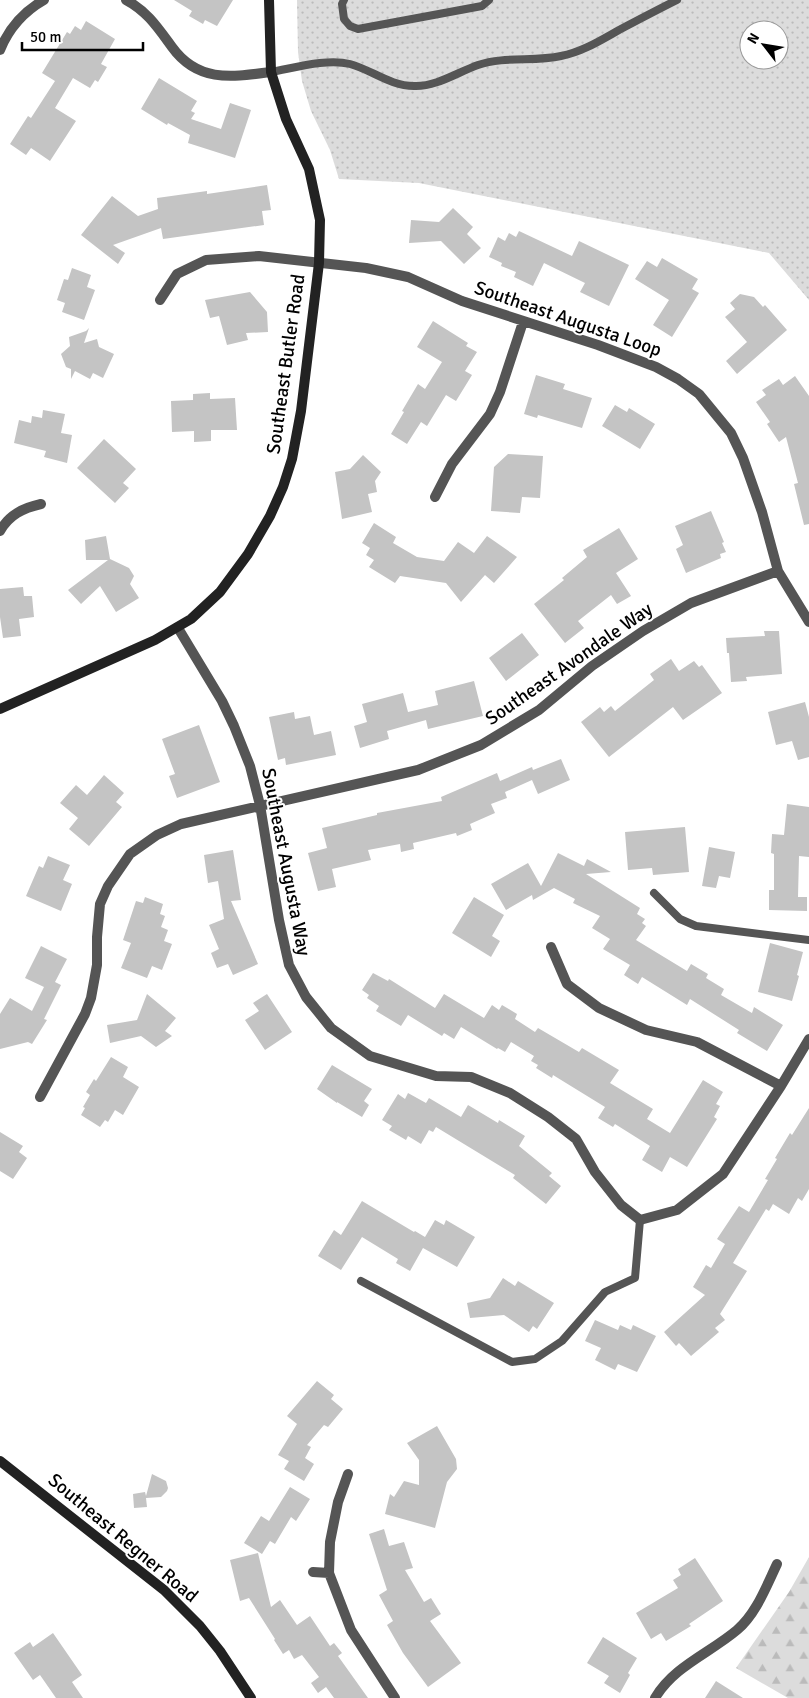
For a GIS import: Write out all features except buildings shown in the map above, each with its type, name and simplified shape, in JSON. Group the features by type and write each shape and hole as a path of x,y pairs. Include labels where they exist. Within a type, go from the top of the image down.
{"main road":[{"name":"Southeast Butler Road","path":"0,709 155,640 178,628 206,607 233,576 258,538 283,487 292,459 298,425 319,263 320,220 309,169 286,119 271,72 269,0"},
{"name":"Southeast Regner Road","path":"0,1461 164,1590 200,1626 220,1651 251,1698"}],"street":[{"path":"0,50 6,34 19,18 31,7 44,0"},
{"path":"126,0 146,13 158,26 173,49 198,70 212,75 231,77 271,72"},
{"name":"Southeast Augusta Loop","path":"160,300 177,274 206,260 259,256 366,268 408,277 462,301 522,322 598,345 656,367 678,378 699,394 731,433 743,458 762,512 778,571 809,622"},
{"path":"435,498 452,464 490,414 500,392 522,322"},
{"path":"0,532 20,510 41,504"},
{"name":"Southeast Avondale Way","path":"40,1097 85,1014 91,998 97,966 100,904 117,871 130,854 145,842 181,824 418,770 481,745 539,710 592,666 643,630 691,603 778,571"},
{"name":"Southeast Augusta Way","path":"178,628 222,701 250,766 260,805 279,920 289,965 306,996 331,1028 370,1056 436,1076 471,1076 510,1093 548,1118 576,1139 595,1172 621,1205 640,1220"},
{"path":"551,948 567,984 599,1008 646,1030 697,1042 781,1086"},
{"path":"640,1220 677,1210 723,1174 781,1086 809,1039"},
{"path":"348,1474 338,1502 333,1526 330,1542 329,1573 351,1630 395,1698"},
{"path":"655,1698 679,1670 738,1629 752,1613 777,1564"},
{"path":"314,1572 329,1573"}],"lane":[{"path":"344,0 344,20 350,26 358,29 489,0"},
{"path":"271,72 328,62 341,62 402,85 430,84 479,65 496,61 536,60 562,56 584,49 676,0"},
{"path":"654,893 680,919 696,926 809,940"},
{"path":"361,1281 512,1362 535,1359 562,1342 605,1292 635,1278 640,1220"}],"green space":[{"path":"297,0 809,0 809,300 769,253 419,183 339,179 330,150 311,111 302,81 298,52"},
{"path":"809,1557 809,1698 788,1698 736,1668 789,1592"}]}
